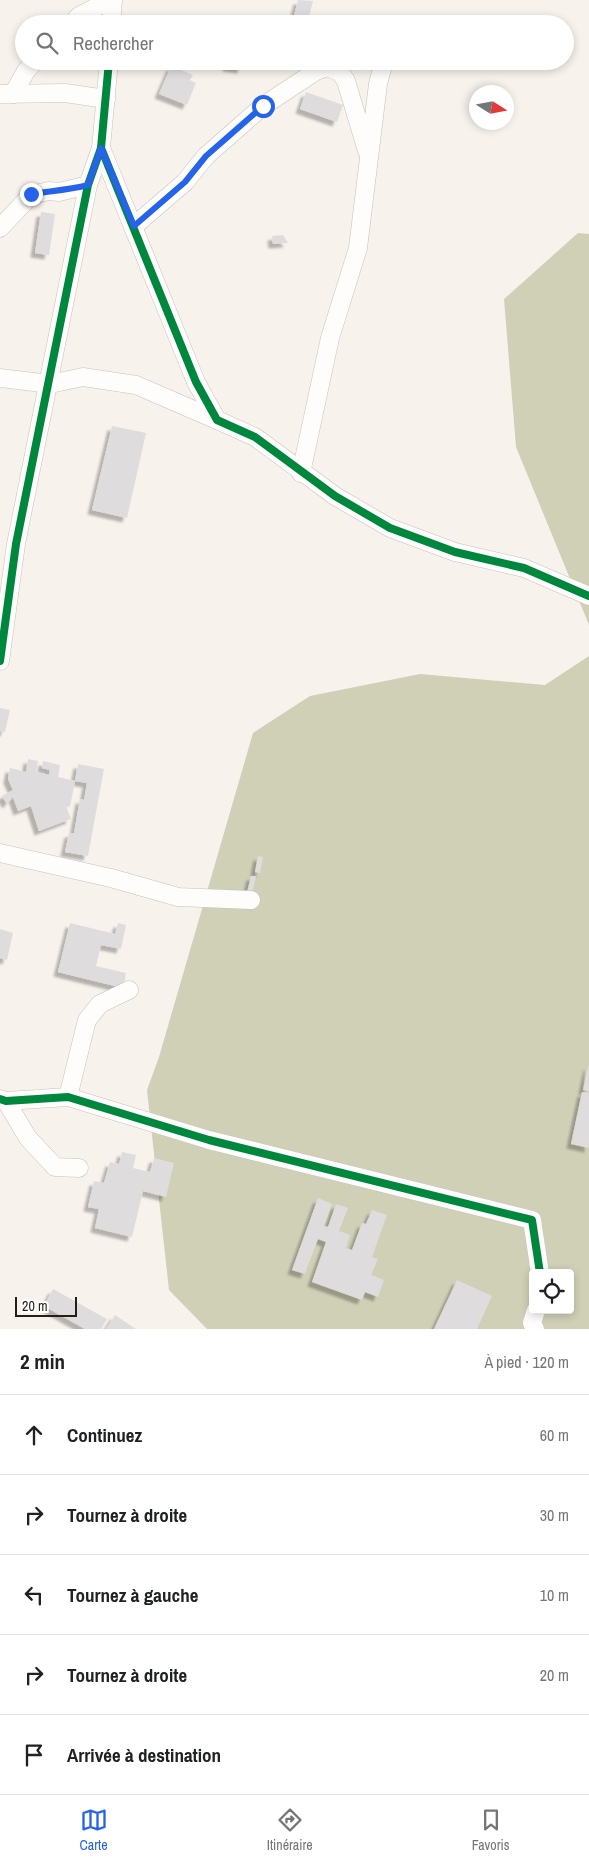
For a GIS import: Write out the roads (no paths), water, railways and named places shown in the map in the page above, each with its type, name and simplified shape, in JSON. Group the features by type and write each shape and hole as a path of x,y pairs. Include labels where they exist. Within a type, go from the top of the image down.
{"street":[{"path":"81,15 112,0 111,15"},
{"path":"7,94 27,70"},
{"path":"0,661 4,603 50,384 88,185 101,148 108,70"},
{"path":"134,226 185,182 206,156 263,106 319,70"},
{"path":"335,70 340,72 346,81 369,159"},
{"path":"301,473 330,338 358,248 378,84 382,70"},
{"path":"7,94 65,93 106,99"},
{"path":"101,148 196,382 217,420"},
{"path":"0,228 31,194 49,191 59,192 88,185"},
{"path":"0,378 50,384 83,377 136,386 255,437 301,473 360,512 399,531 456,552 524,568 589,596"},
{"path":"0,853 111,878 178,897 251,900"},
{"path":"68,1097 87,1020 100,1004 129,990"},
{"path":"3,1100 68,1097 209,1140 532,1220 539,1269"},
{"path":"3,1100 28,1138 55,1167 80,1168"},
{"path":"535,1314 532,1323 535,1329"}]}
